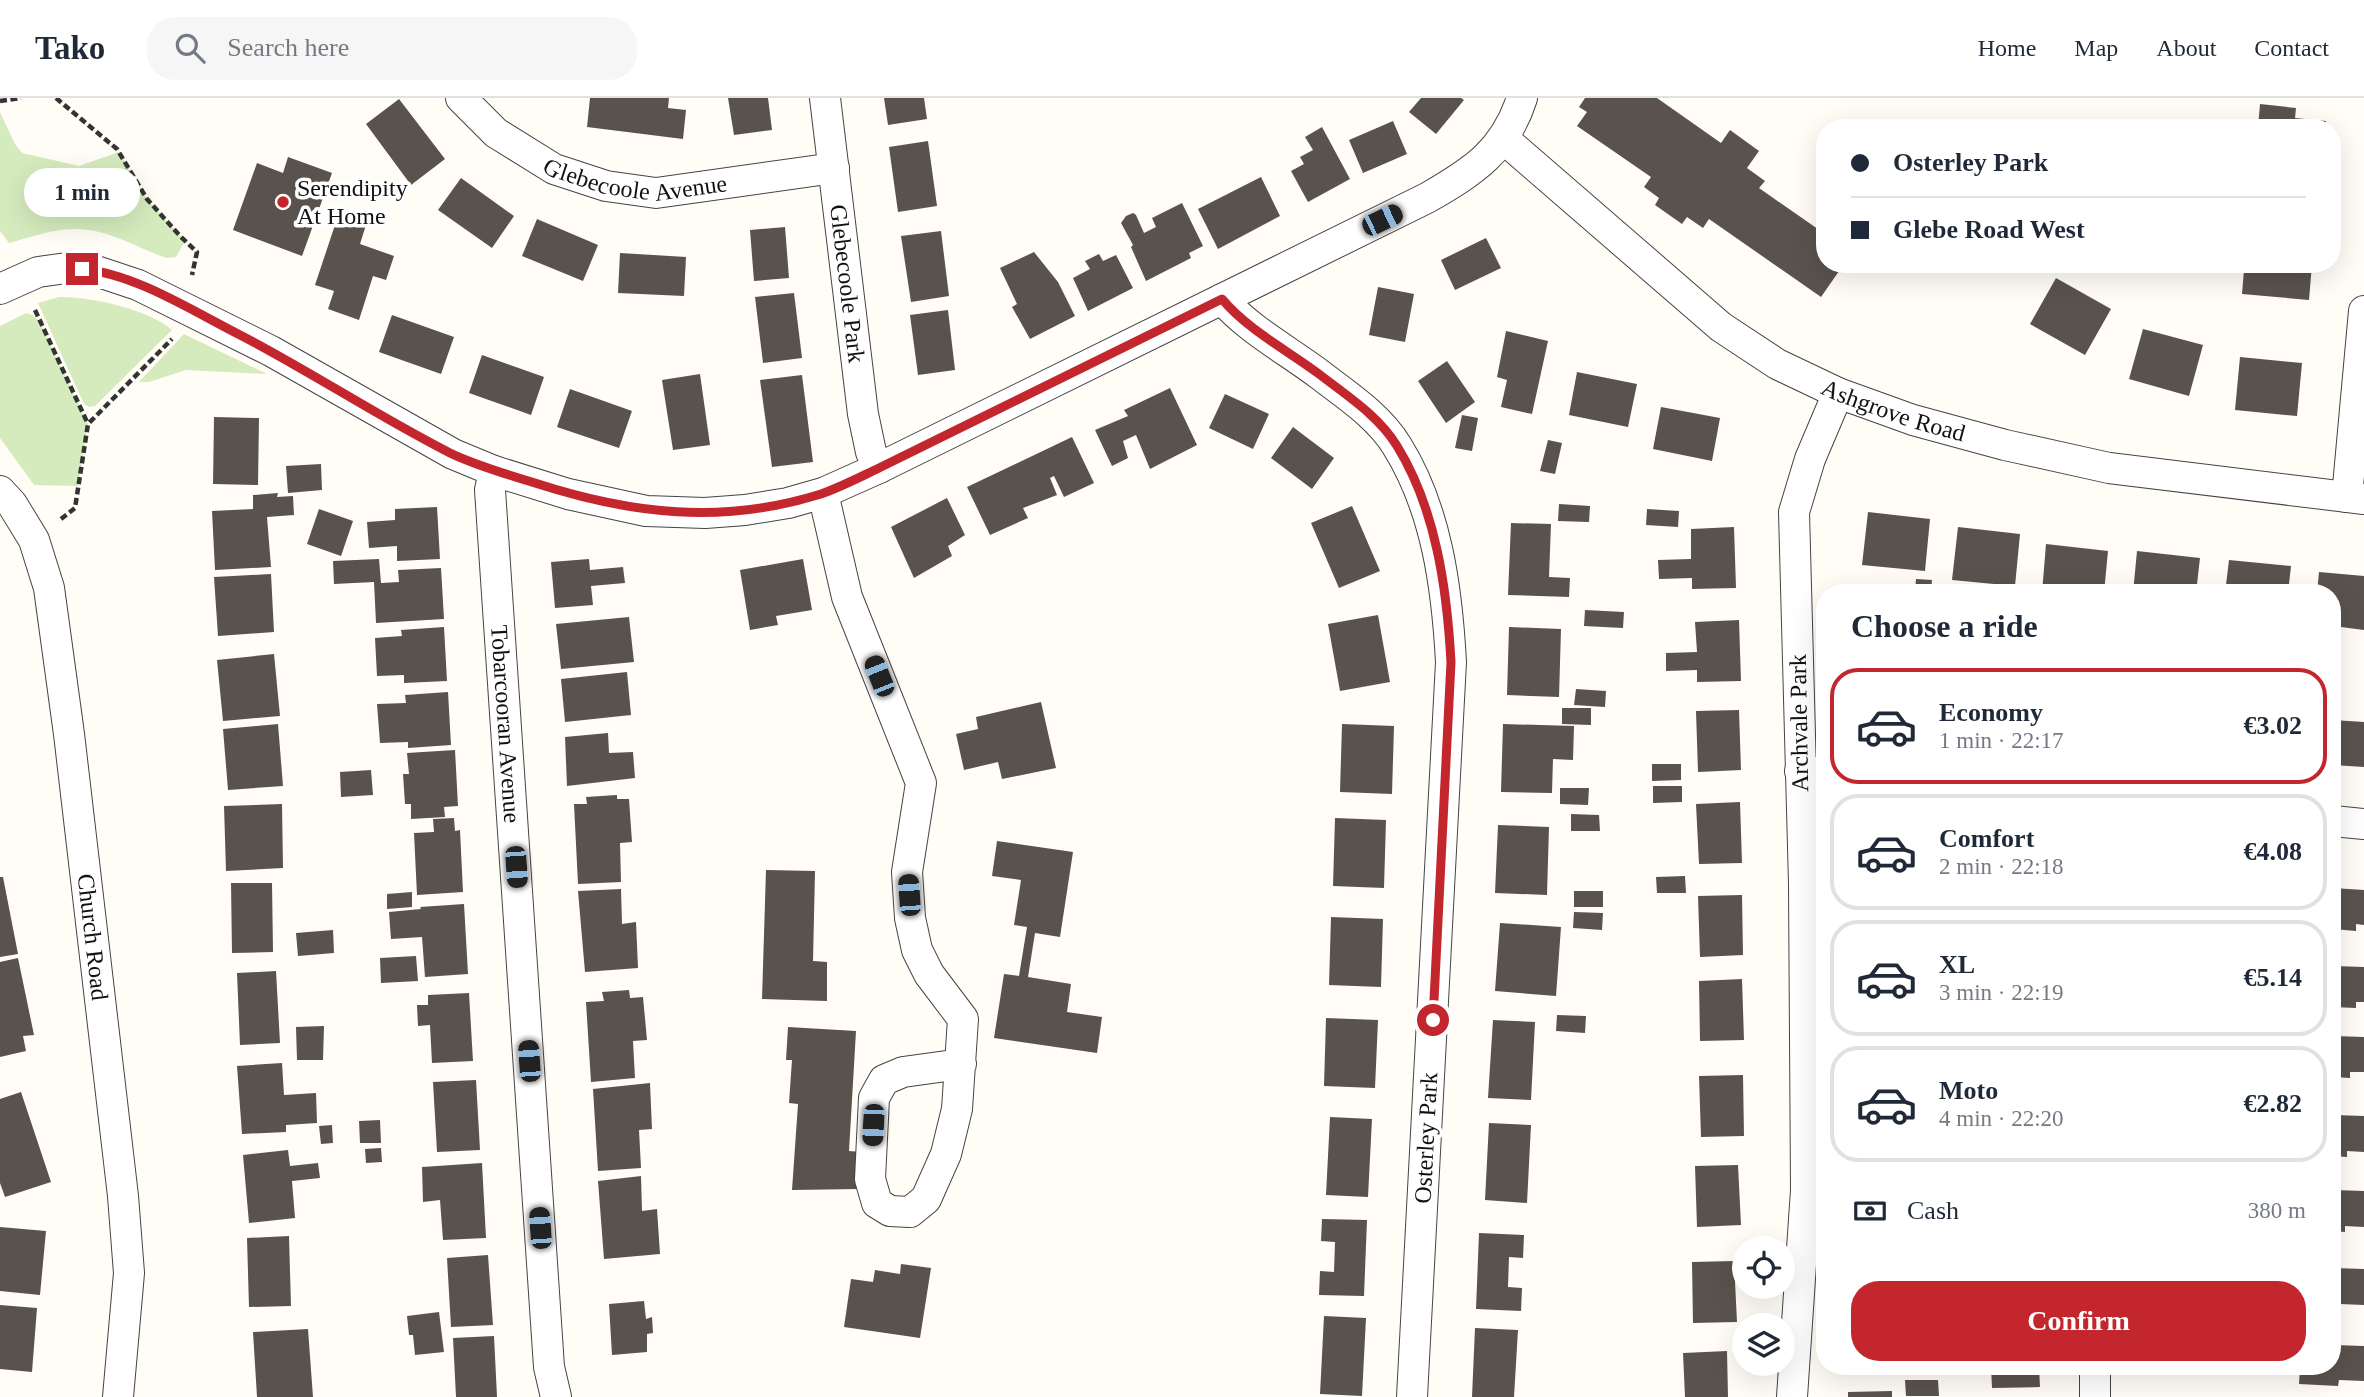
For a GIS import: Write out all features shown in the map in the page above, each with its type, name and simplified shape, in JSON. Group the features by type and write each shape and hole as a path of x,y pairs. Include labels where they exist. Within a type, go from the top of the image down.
{"street":[{"name":"Glebecoole Avenue","path":"461,98 496,132 554,169 606,186 656,193 834,168"},
{"name":"Glebecoole Park","path":"825,98 863,414 871,452 879,468"},
{"path":"11,284 38,272 67,268 96,271 138,285 271,352 453,454 494,471 568,494 646,511 705,513 746,510 789,503 823,493 879,468 1450,185 1484,162 1504,139 1522,98"},
{"name":"Ashgrove Road","path":"1504,139 1721,327 1777,364 1838,393 1913,420 2005,445 2109,468 2356,498"},
{"name":"Osterley Park","path":"1222,299 1233,313 1366,411 1397,445 1420,493 1436,546 1448,605 1451,662 1412,1397"},
{"path":"2356,498 2364,311"},
{"name":"Archvale Park","path":"1792,1397 1806,1190 1813,772 1794,512 1810,458 1838,393"},
{"name":"Tobarcooran Avenue","path":"494,471 490,490 549,1367 556,1397"},
{"name":"Church Road","path":"0,491 12,504 34,540 49,588 69,734 130,1273 118,1397"},
{"path":"823,493 847,597 921,783 907,872 910,918 918,950 929,974 963,1019 961,1064 957,1109 946,1154 926,1199 910,1212 890,1211 877,1203 870,1179 874,1098 884,1080 903,1072 961,1064"},
{"path":"2341,822 2364,824"},
{"path":"2095,1375 2095,1397"}],"path":[{"path":"0,100 21,98"},
{"path":"11,284 88,424"}],"green space":[{"path":"0,112 22,153 79,166 119,152 147,199 185,241 176,257 166,258 109,235 79,229 49,232 9,243 0,231"},
{"path":"59,297 87,299 119,306 149,316 172,330 95,406 89,407 84,404 38,303"},
{"path":"26,313 33,315 40,322 88,424 78,486 34,485 0,438 0,326"},
{"path":"184,334 267,374 186,370 149,382 139,382"}],"building":[{"path":"590,98 669,98 668,108 686,110 683,139 587,127"},
{"path":"728,98 768,98 772,130 734,135"},
{"path":"884,98 924,98 927,119 888,125"},
{"path":"1421,98 1464,100 1436,134 1409,112"},
{"path":"1585,98 1657,98 1721,143 1730,130 1759,151 1747,168 1765,181 1759,188 1816,228 1816,273 1838,273 1821,297 1709,219 1703,228 1687,217 1682,224 1655,205 1659,198 1644,187 1651,177 1577,126 1587,112 1579,107"},
{"path":"399,99 445,159 411,185 366,124"},
{"path":"2260,104 2296,108 2295,118 2305,119 2259,119"},
{"path":"1393,121 1407,154 1363,173 1349,140"},
{"path":"1322,127 1350,179 1308,202 1291,171 1304,164 1300,157 1313,150 1305,137"},
{"path":"928,141 937,206 898,212 889,147"},
{"name":"Serendipity At Home","path":"288,157 332,173 302,256 233,230 257,163 283,173"},
{"path":"1261,177 1280,216 1218,249 1198,209"},
{"path":"461,178 514,216 492,248 438,210"},
{"path":"1182,203 1203,246 1189,253 1191,258 1146,281 1131,247 1133,245 1121,223 1126,216 1133,213 1144,233 1156,227 1152,218"},
{"path":"338,216 366,225 360,244 394,256 386,280 373,276 359,320 328,309 334,291 315,285"},
{"path":"537,219 598,245 583,281 522,256"},
{"path":"785,227 789,278 754,281 750,230"},
{"path":"941,231 949,296 911,302 901,236"},
{"path":"1486,238 1501,268 1455,290 1441,260"},
{"path":"1034,252 1058,282 1075,316 1030,339 1012,307 1017,304 1000,268"},
{"path":"620,253 686,257 684,296 618,293"},
{"path":"1099,254 1103,261 1116,255 1133,288 1088,311 1073,278 1090,269 1085,261"},
{"path":"2244,273 2311,273 2309,300 2242,294"},
{"path":"2056,278 2111,309 2085,355 2030,324"},
{"path":"1378,287 1414,294 1405,342 1369,335"},
{"path":"794,293 802,358 763,363 755,297"},
{"path":"948,310 955,370 918,375 910,315"},
{"path":"392,315 454,337 441,374 379,352"},
{"path":"2143,329 2203,345 2189,396 2129,379"},
{"path":"1506,331 1548,341 1532,414 1501,407 1507,380 1497,377"},
{"path":"482,355 544,377 531,415 469,393"},
{"path":"2240,357 2302,363 2297,416 2235,410"},
{"path":"1447,361 1475,402 1446,423 1418,381"},
{"path":"1577,372 1637,384 1628,427 1569,415"},
{"path":"700,374 710,445 673,450 662,380"},
{"path":"802,375 813,462 772,467 760,380"},
{"path":"1170,388 1197,445 1150,469 1136,435 1123,441 1128,458 1112,466 1095,430 1128,416 1124,410"},
{"path":"570,389 632,411 619,448 557,427"},
{"path":"1225,394 1269,414 1253,449 1209,428"},
{"path":"1661,407 1720,418 1712,461 1653,449"},
{"path":"1462,415 1478,418 1472,451 1455,448"},
{"path":"214,417 259,418 258,485 213,484"},
{"path":"1293,427 1334,458 1312,489 1271,458"},
{"path":"1072,437 1094,483 1064,497 1054,476 1050,478 1057,495 1023,508 1028,518 990,535 967,487"},
{"path":"1548,440 1562,443 1555,474 1540,471"},
{"path":"321,464 322,490 288,493 286,466"},
{"path":"278,493 277,497 293,496 294,515 267,517 271,567 215,570 212,511 253,509 253,495"},
{"path":"947,498 965,535 948,546 952,556 914,578 891,527"},
{"path":"1559,504 1590,506 1589,522 1558,521"},
{"path":"1352,506 1380,571 1339,588 1311,523"},
{"path":"437,507 440,559 397,561 397,546 369,548 367,522 395,520 395,509"},
{"path":"319,509 353,521 341,556 307,544"},
{"path":"1647,509 1679,511 1678,527 1646,525"},
{"path":"1868,512 1930,519 1925,571 1862,565"},
{"path":"1511,523 1551,524 1549,577 1570,578 1569,597 1508,595"},
{"path":"1734,527 1736,588 1692,589 1692,578 1659,579 1658,560 1691,559 1691,529"},
{"path":"1958,527 2020,534 2015,584 1952,580"},
{"path":"2046,544 2108,551 2105,584 2043,584"},
{"path":"2137,551 2200,558 2197,584 2134,584"},
{"path":"379,559 381,583 399,582 398,570 441,568 444,619 376,623 374,582 334,584 333,561"},
{"path":"589,559 590,570 623,567 625,583 591,586 593,605 555,608 551,562"},
{"path":"803,559 812,610 776,616 778,625 750,630 740,570"},
{"path":"2229,560 2291,566 2289,584 2226,584"},
{"path":"2319,572 2364,576 2364,630 2341,627 2341,584 2318,584"},
{"path":"271,574 274,632 218,636 214,577"},
{"path":"1916,579 1932,580 1932,584 1916,584"},
{"path":"1585,610 1624,612 1623,628 1584,626"},
{"path":"1378,615 1390,682 1340,691 1328,624"},
{"path":"629,617 634,662 561,669 556,624"},
{"path":"1739,620 1741,681 1697,682 1697,670 1666,671 1666,653 1697,652 1695,622"},
{"path":"444,627 447,681 404,683 404,675 377,676 375,638 402,636 401,630"},
{"path":"1509,627 1561,629 1559,697 1507,695"},
{"path":"274,654 280,716 223,721 217,660"},
{"path":"627,672 631,715 565,722 561,679"},
{"path":"1576,689 1606,691 1605,707 1574,705"},
{"path":"448,692 451,745 408,748 408,742 380,743 377,704 406,703 405,695"},
{"path":"1041,702 1056,768 1002,779 998,762 964,770 956,734 978,729 976,717"},
{"path":"1562,708 1591,708 1591,725 1562,724"},
{"path":"1739,710 1741,770 1698,772 1696,711"},
{"path":"2341,721 2364,722 2364,767 2341,766"},
{"path":"278,724 283,786 228,790 223,729"},
{"path":"1342,724 1394,726 1392,794 1340,792"},
{"path":"1503,724 1574,726 1573,760 1553,759 1552,793 1501,792"},
{"path":"608,733 609,753 633,752 635,778 567,786 565,737"},
{"path":"455,750 458,806 444,807 445,817 411,819 411,804 405,804 403,774 409,774 407,753"},
{"path":"1652,764 1681,764 1681,780 1652,781"},
{"path":"371,770 373,795 341,797 340,772"},
{"path":"1653,786 1682,786 1682,802 1653,803"},
{"path":"1560,788 1589,788 1588,805 1560,804"},
{"path":"617,795 617,799 629,799 632,842 620,843 621,882 578,884 574,804 587,804 586,797"},
{"path":"1740,802 1742,863 1699,864 1696,804"},
{"path":"282,804 283,868 226,871 224,806"},
{"path":"1571,814 1599,815 1600,831 1571,831"},
{"path":"454,818 455,831 460,830 463,892 417,895 414,833 434,832 433,819"},
{"path":"1335,818 1386,820 1384,888 1333,886"},
{"path":"1498,825 1549,827 1547,895 1495,893"},
{"path":"997,841 1073,852 1060,937 1035,933 1028,977 1071,984 1067,1012 1102,1017 1097,1053 994,1038 1004,974 1019,976 1027,927 1014,925 1021,880 992,876"},
{"path":"766,870 815,871 813,961 827,962 827,1001 762,999"},
{"path":"1685,876 1686,893 1657,893 1656,877"},
{"path":"0,877 3,877 18,954 0,957"},
{"path":"231,883 272,883 273,952 232,953"},
{"path":"621,889 622,924 636,922 638,968 585,972 578,891"},
{"path":"2341,889 2364,890 2364,925 2356,924 2356,931 2341,930"},
{"path":"1574,891 1603,891 1603,907 1574,907"},
{"path":"412,892 412,907 387,909 387,894"},
{"path":"1742,895 1743,955 1700,957 1698,896"},
{"path":"464,904 468,974 425,977 422,937 391,939 389,912"},
{"path":"1574,912 1603,913 1602,930 1573,928"},
{"path":"1331,917 1383,919 1381,987 1329,985"},
{"path":"1500,923 1561,927 1556,996 1495,991"},
{"path":"333,930 334,953 298,956 296,933"},
{"path":"416,956 418,981 381,983 380,958"},
{"path":"18,958 34,1035 23,1036 26,1051 0,1057 0,962"},
{"path":"2341,966 2364,967 2364,1002 2356,1002 2356,1008 2341,1007"},
{"path":"276,971 280,1043 240,1045 237,973"},
{"path":"1742,979 1744,1040 1700,1041 1699,981"},
{"path":"629,990 630,998 643,997 647,1040 633,1041 635,1078 591,1082 586,1002 604,1001 602,992"},
{"path":"469,993 473,1061 432,1063 430,1025 418,1026 417,1005 428,1005 428,995"},
{"path":"1557,1015 1586,1016 1585,1033 1556,1031"},
{"path":"1326,1018 1378,1020 1375,1088 1324,1086"},
{"path":"1493,1020 1535,1022 1531,1100 1488,1098"},
{"path":"324,1026 323,1060 297,1060 296,1027"},
{"path":"788,1027 856,1031 849,1151 862,1152 859,1189 792,1190 798,1104 789,1103 792,1060 786,1060"},
{"path":"2341,1036 2364,1037 2364,1072 2350,1072 2350,1078 2341,1077"},
{"path":"282,1063 284,1095 316,1093 317,1123 286,1125 286,1132 242,1134 237,1066"},
{"path":"1743,1075 1744,1136 1701,1137 1699,1076"},
{"path":"476,1080 480,1150 437,1152 433,1082"},
{"path":"650,1083 652,1129 639,1130 641,1168 598,1171 593,1089"},
{"path":"21,1092 51,1182 5,1197 0,1183 0,1099"},
{"path":"2341,1115 2364,1116 2364,1152 2347,1151 2347,1157 2341,1157"},
{"path":"1330,1117 1372,1119 1368,1197 1326,1195"},
{"path":"380,1120 381,1143 360,1143 359,1121"},
{"path":"1489,1123 1531,1125 1527,1203 1485,1200"},
{"path":"332,1125 333,1143 321,1144 319,1126"},
{"path":"381,1148 382,1162 366,1163 365,1149"},
{"path":"288,1150 290,1166 318,1163 320,1178 292,1181 295,1218 249,1223 243,1155"},
{"path":"482,1163 486,1238 443,1240 440,1200 423,1202 422,1167"},
{"path":"1738,1165 1741,1225 1697,1227 1695,1166"},
{"path":"641,1176 642,1211 657,1209 660,1254 604,1259 598,1181"},
{"path":"2341,1190 2364,1191 2364,1227 2345,1226 2345,1232 2341,1232"},
{"path":"1322,1219 1367,1220 1364,1296 1319,1295 1320,1271 1334,1272 1335,1242 1321,1241"},
{"path":"0,1227 46,1231 40,1295 0,1291"},
{"path":"1479,1233 1524,1235 1523,1258 1509,1257 1508,1287 1522,1288 1521,1311 1476,1309"},
{"path":"289,1236 291,1306 249,1307 247,1238"},
{"path":"488,1255 493,1325 451,1327 447,1258"},
{"path":"1732,1261 1732,1299 1736,1299 1737,1313 1732,1313 1732,1322 1693,1323 1692,1262"},
{"path":"901,1264 931,1268 920,1338 844,1327 851,1279 873,1282 875,1270 900,1274"},
{"path":"2341,1268 2364,1269 2364,1305 2341,1304"},
{"path":"644,1301 646,1319 652,1317 653,1333 647,1334 647,1352 612,1355 609,1304"},
{"path":"0,1305 37,1308 32,1372 0,1369"},
{"path":"439,1312 444,1352 415,1355 407,1316"},
{"path":"1324,1316 1366,1318 1362,1396 1320,1394"},
{"path":"1475,1328 1518,1330 1514,1397 1472,1397"},
{"path":"308,1329 313,1397 257,1397 253,1332"},
{"path":"494,1336 497,1397 456,1397 453,1338"},
{"path":"2341,1345 2364,1346 2364,1381 2339,1380 2338,1386 2299,1384 2300,1375 2341,1375"},
{"path":"1727,1351 1728,1397 1685,1397 1683,1353"},
{"path":"1991,1375 2039,1375 2040,1387 1992,1388"},
{"path":"1905,1380 1938,1380 1939,1396 1906,1396"},
{"path":"1892,1391 1892,1397 1848,1397 1848,1392"}],"place":[{"name":"Serendipity At Home","path":"283,202"}],"route":[{"path":"82,269 138,285 205,317 394,423 473,463 568,494 646,511 705,513 789,503 823,493 1222,299 1233,313 1366,411 1397,445 1420,493 1436,546 1448,605 1451,662 1433,1020"}]}
